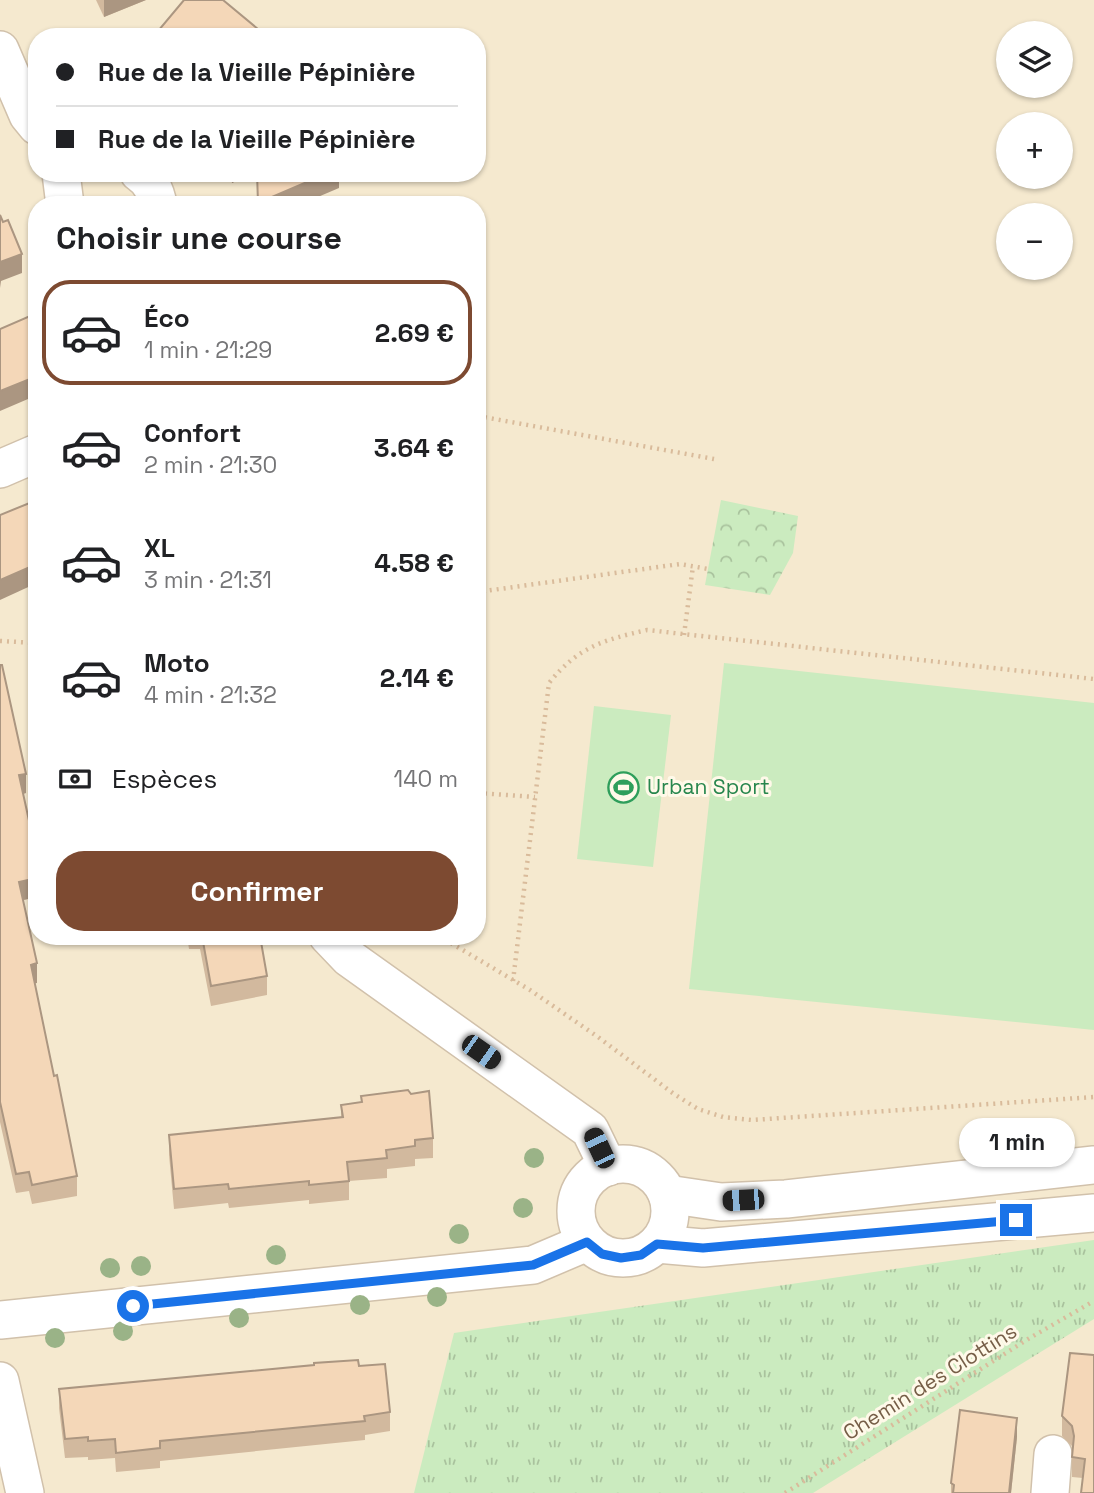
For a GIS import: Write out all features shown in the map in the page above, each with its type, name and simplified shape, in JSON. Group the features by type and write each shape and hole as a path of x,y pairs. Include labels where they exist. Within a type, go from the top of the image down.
{"street":[{"path":"0,50 28,115"},
{"path":"0,469 28,457"},
{"path":"337,945 349,958 590,1130 607,1167"},
{"path":"625,1164 643,1168 657,1178 667,1194 671,1211 667,1229 657,1244 641,1255 621,1258 602,1254 587,1242 578,1225 576,1207 581,1190 592,1175 607,1167 625,1164"},
{"path":"667,1194 721,1202 786,1199 1094,1165"},
{"path":"657,1244 703,1248 1094,1213"},
{"path":"0,1320 533,1265 587,1242"},
{"path":"0,1381 25,1493"},
{"path":"1050,1493 1053,1454"}],"path":[{"path":"486,417 713,459"},
{"path":"486,591 680,564 708,569"},
{"path":"684,635 693,566"},
{"path":"513,981 549,683 562,667 584,650 614,638 647,630 1094,679"},
{"path":"0,641 28,643"},
{"path":"486,794 535,797"},
{"path":"454,945 598,1037 674,1094 698,1109 723,1118 752,1120 1094,1097"},
{"name":"Chemin des Clottins","path":"785,1493 1028,1339 1094,1301"}],"shaded area":[{"path":"0,0 1094,0 1094,1493 0,1493"}],"green space":[{"path":"721,500 798,516 793,553 770,595 705,585"},
{"path":"724,663 1094,703 1094,1030 689,989"},
{"name":"Urban Sport","path":"594,706 671,715 653,867 577,859"},
{"path":"1094,1240 1094,1319 813,1493 414,1493 454,1333"}],"building":[{"path":"184,0 223,0 257,28 161,28"},
{"path":"257,182 307,182 274,196 258,196"},
{"path":"0,215 3,222 8,220 22,254 0,262"},
{"path":"28,317 28,380 0,391 0,329"},
{"path":"28,504 28,568 0,580 0,515"},
{"path":"2,665 26,774 19,775 28,816 28,880 19,882 28,922 28,945 33,945 37,963 31,965 77,1176 32,1185 29,1172 16,1174 0,1102"},
{"path":"204,945 262,945 267,976 211,986"},
{"path":"408,1090 411,1094 429,1091 433,1138 415,1140 415,1146 386,1150 387,1158 347,1162 349,1181 309,1185 309,1181 229,1189 228,1184 174,1189 169,1135 343,1117 341,1105 362,1102 361,1096"},
{"path":"1070,1353 1094,1355 1094,1493 1081,1493 1085,1459 1072,1457 1072,1426 1062,1416"},
{"path":"358,1360 359,1366 385,1364 390,1412 364,1416 365,1421 160,1441 160,1448 116,1453 115,1439 65,1439 59,1389"},
{"path":"960,1410 1017,1418 1009,1493 953,1493 954,1485 951,1483"}],"place":[{"name":"Urban Sport","path":"624,787"}],"route":[{"path":"133,1306 533,1265 587,1242 602,1254 621,1258 641,1255 657,1244 703,1248 1016,1220"}]}
